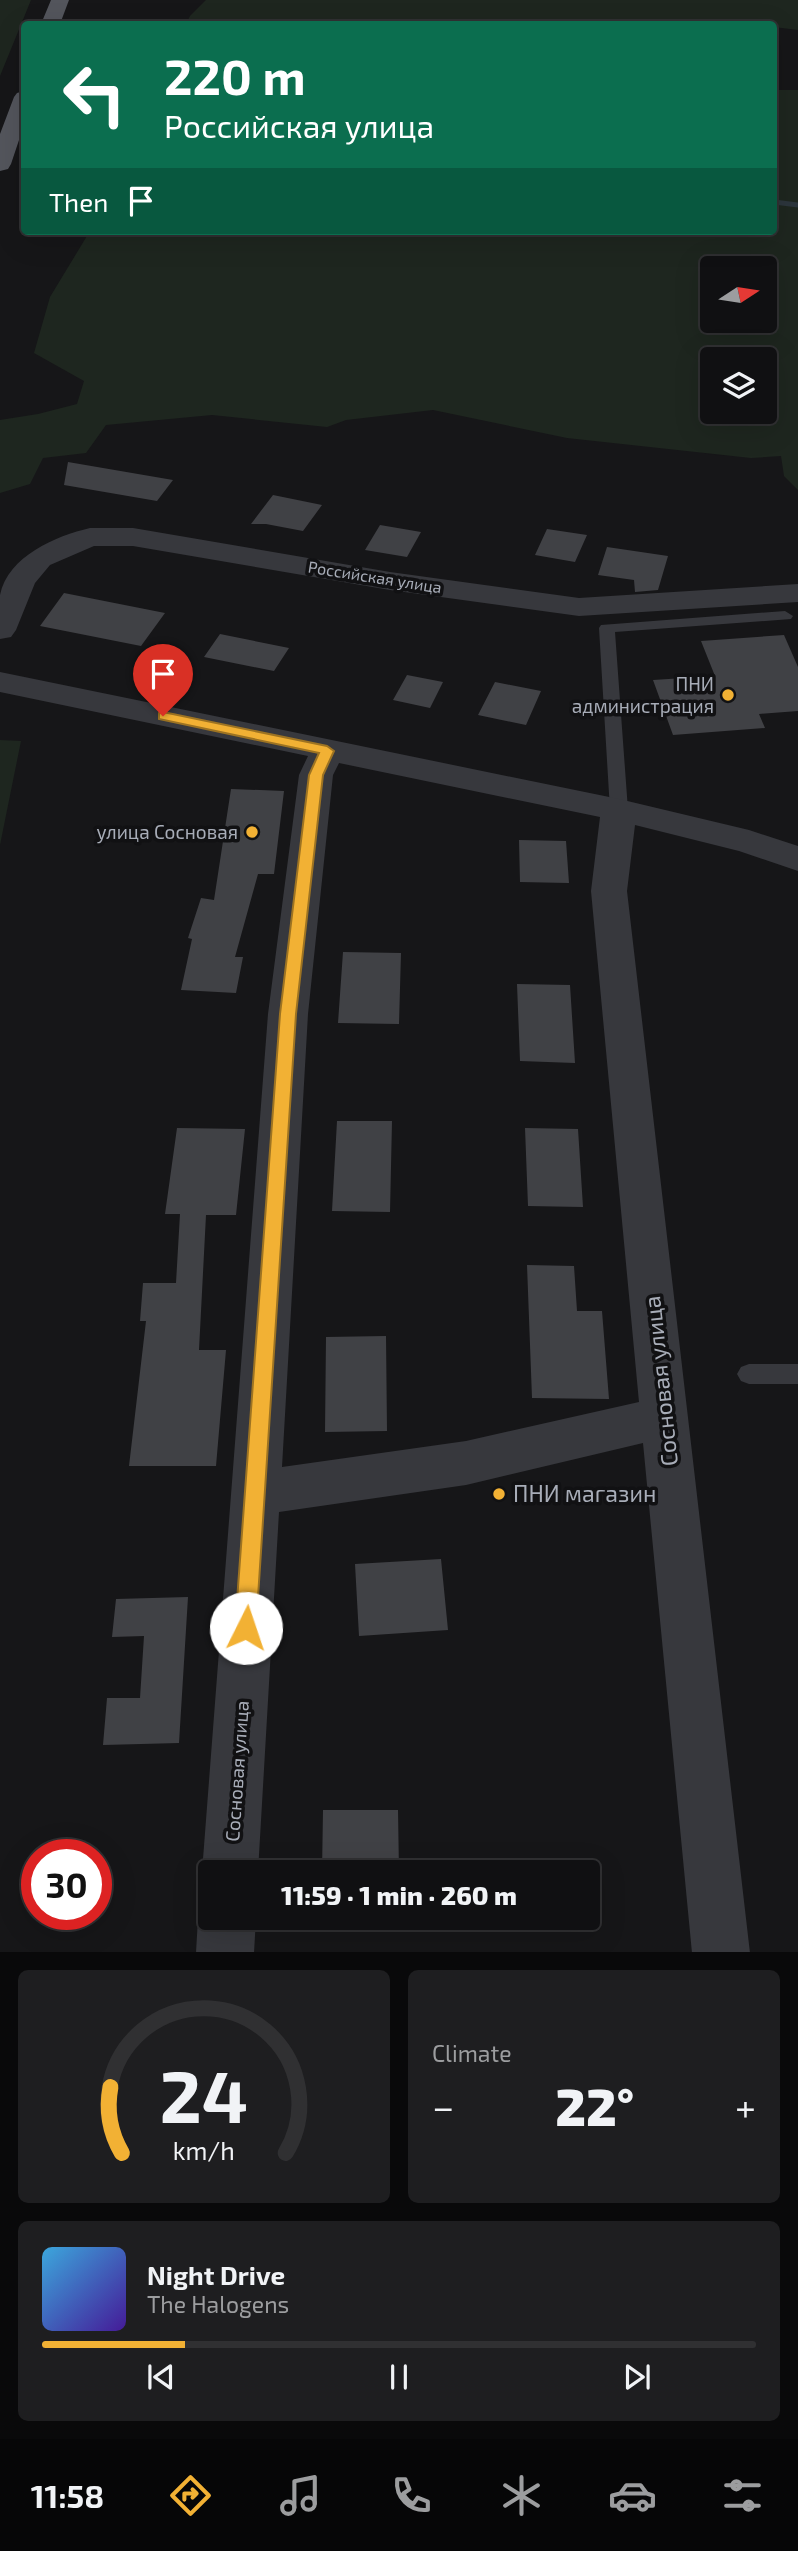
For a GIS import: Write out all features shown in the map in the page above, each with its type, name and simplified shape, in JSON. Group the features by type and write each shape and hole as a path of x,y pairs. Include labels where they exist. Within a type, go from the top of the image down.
{"main road":[{"path":"52,21 60,0"},
{"path":"0,164 21,105"}],"street":[{"name":"Российская улица","path":"0,630 21,581 39,559 90,537 133,537 390,581 579,607 791,604"},
{"path":"0,682 619,810 749,842 798,859"},
{"name":"Сосновая улица","path":"231,1860 288,1014 316,775 327,751"},
{"name":"Сосновая улица","path":"619,810 609,891 721,1952"},
{"path":"254,1493 466,1463 665,1417"},
{"path":"225,1952 226,1930"}],"lane":[{"path":"619,810 607,628 791,604"},
{"path":"749,1374 798,1374"}],"shaded area":[{"path":"0,0 31,0 21,21 0,76"},
{"path":"206,0 798,0 798,30 777,27 777,21 188,21"},
{"path":"777,90 798,90 798,490 784,476 781,456 751,458 567,438 433,410 346,420 327,427 212,415 106,425 86,453 43,458 30,484 0,493 0,420 77,404 84,381 34,353 50,297 88,235 777,235"},
{"path":"0,740 21,741 0,845"}],"building":[{"path":"68,462 173,480 157,501 64,485"},
{"path":"273,495 322,505 303,531 251,524"},
{"path":"380,525 421,532 407,557 365,550"},
{"path":"547,529 587,535 575,562 535,555"},
{"path":"607,547 668,556 658,590 635,592 634,580 598,575"},
{"path":"64,593 165,613 141,646 40,626"},
{"path":"220,634 289,648 274,671 204,657"},
{"name":"ПНИ администрация","path":"784,635 798,667 798,711 759,714 765,728 673,735 653,680 715,676 701,641"},
{"path":"407,675 443,682 430,708 393,700"},
{"path":"495,682 541,691 526,725 478,715"},
{"path":"231,789 284,791 274,874 258,874 235,957 243,957 236,993 181,990 192,939 188,938 201,898 214,900"},
{"path":"519,840 566,841 569,883 520,882"},
{"path":"343,952 401,953 399,1024 338,1023"},
{"path":"517,984 570,985 575,1063 520,1061"},
{"path":"337,1121 392,1121 390,1212 332,1211"},
{"path":"177,1128 245,1129 236,1215 206,1215 199,1350 226,1350 216,1466 129,1466 146,1321 140,1321 143,1283 176,1283 180,1214 165,1214"},
{"path":"525,1128 578,1129 583,1207 528,1206"},
{"path":"527,1265 574,1266 577,1311 602,1311 609,1399 532,1398"},
{"path":"386,1336 387,1431 325,1432 326,1337"},
{"path":"441,1559 448,1630 359,1636 355,1564"},
{"path":"188,1597 179,1743 103,1745 107,1698 140,1698 144,1636 112,1637 116,1599"},
{"path":"323,1810 398,1810 399,1860 322,1860"}],"waterway":[{"path":"777,202 798,205"}],"place":[{"name":"ПНИ администрация","path":"728,695"},
{"name":"улица Сосновая","path":"252,832"},
{"name":"ПНИ магазин","path":"499,1494"}],"route":[{"path":"163,716 327,751 316,775 288,1014 246,1628"}]}
